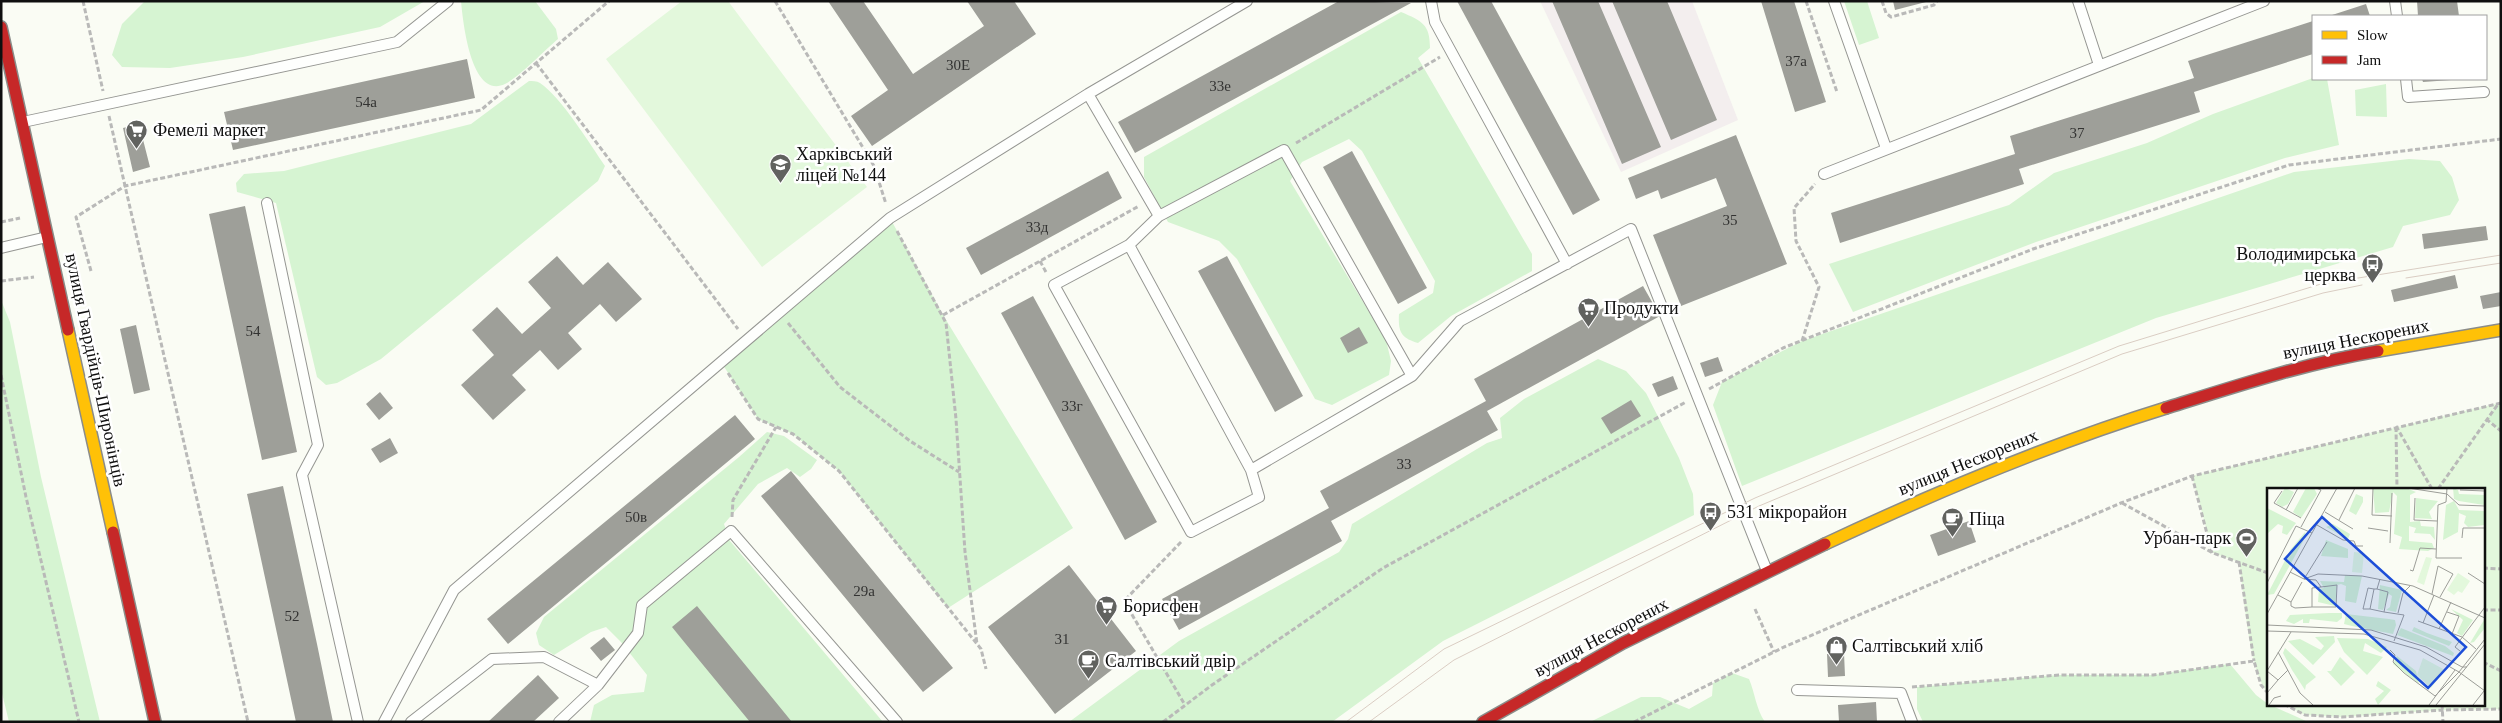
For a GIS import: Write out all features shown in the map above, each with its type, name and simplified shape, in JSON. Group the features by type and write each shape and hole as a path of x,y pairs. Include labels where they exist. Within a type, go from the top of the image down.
{"main road":[{"name":"вулиця Гвардійців-Широнінців","path":"1,27 155,722"},
{"name":"вулиця Нескорених","path":"1483,722 1623,643 1768,571 1925,497 2098,429 2271,375 2343,357 2501,330"}],"lane":[{"path":"22,122 397,42 448,1"},
{"path":"384,722 454,590 890,218 1088,94 1247,1"},
{"path":"1431,1 1435,22 1567,264"},
{"path":"1834,1 1886,148"},
{"path":"2078,1 2100,64"},
{"path":"1824,174 1886,148 2264,1"},
{"path":"2395,1 2397,15"},
{"path":"2406,80 2408,97 2484,92"},
{"path":"1088,94 1159,216"},
{"path":"1129,245 1251,470 1259,497 1191,532 1054,285 1129,245 1159,216 1284,150 1412,376"},
{"path":"267,202 318,445 302,475 358,722"},
{"path":"1251,470 1412,376 1460,322 1632,229 1768,571"},
{"path":"1,248 48,237"},
{"path":"559,722 598,685 638,633 642,605 731,531 897,722"},
{"path":"412,722 492,659 544,658 598,685"},
{"path":"1797,690 1901,693 1912,722"}],"path":[{"path":"83,1 248,722"},
{"path":"91,271 76,217 125,186 481,110 609,1"},
{"path":"775,1 874,166 890,218 946,323 960,472 965,552 977,644"},
{"path":"1806,1 1837,92"},
{"path":"1882,1 1886,13 1892,18 1934,5 1938,1"},
{"path":"1284,150 1450,51"},
{"path":"536,63 746,340"},
{"path":"1163,722 1383,568 1783,348 2033,249 2289,165 2501,139"},
{"path":"1802,341 1819,287 1796,241 1794,208 1824,174"},
{"path":"942,315 1150,200"},
{"path":"1,222 23,218"},
{"path":"1,281 38,276"},
{"path":"780,312 840,387 910,441 960,472"},
{"path":"721,362 758,419 794,434 839,471 981,649 986,669"},
{"path":"1,375 26,497 79,722"},
{"path":"2439,488 2486,419 2500,403"},
{"path":"1634,722 1774,652 2121,503 2192,476 2396,426 2500,403"},
{"path":"2486,419 2501,431"},
{"path":"731,531 733,500 776,426"},
{"path":"2396,426 2397,488"},
{"path":"2396,426 2431,488"},
{"path":"2192,476 2213,553"},
{"path":"2121,503 2213,553 2267,573"},
{"path":"1185,705 1124,601 1191,532"},
{"path":"2239,562 2254,661 2261,685 2267,692"},
{"path":"2484,568 2501,569"},
{"path":"1755,608 1774,652"},
{"path":"2484,610 2501,610"},
{"path":"1901,693 1907,687 2059,675 2153,675 2254,661"},
{"path":"2484,662 2501,671"},
{"path":"2288,706 2305,715 2342,717 2442,710 2501,709"},
{"path":"2442,706 2442,722"}],"shaded area":[{"path":"1540,1 1692,1 1738,120 1621,172"}],"green space":[{"path":"145,1 425,1 380,27 243,57 170,68 122,67 112,55 122,24"},
{"path":"461,1 535,1 556,29 558,39 511,81 493,86 484,81 471,56"},
{"path":"682,1 728,1 867,187 762,267 606,59"},
{"path":"1844,1 1867,1 1879,38 1859,45"},
{"path":"1401,12 1419,21 1426,28 1430,40 1430,48 1418,58 1532,254 1532,271 1451,316 1418,343 1412,341 1404,336 1400,330 1399,314 1433,293 1435,281 1362,151 1349,139 1302,162 1290,181 1386,340 1391,361 1389,375 1332,405 1315,399 1237,259 1219,241 1168,222 1144,177 1144,157"},
{"path":"2312,78 2312,80 2327,80 2339,145 2285,158 2036,242 1853,312 1829,264 2009,205 2054,173 2147,143 2213,114"},
{"path":"529,81 539,82 548,90 566,110 583,134 605,166 598,181 381,359 337,383 326,385 317,377 276,203 237,192 236,183 244,174 284,171 471,124"},
{"path":"2386,84 2387,117 2356,116 2355,90"},
{"path":"2409,159 2440,161 2452,177 2459,200 2450,215 2403,226 2393,247 2156,318 1742,486 1713,405 1722,382 1802,341 2294,172"},
{"path":"890,218 943,315 1073,528 948,608 839,471 793,434 758,419 721,362"},
{"path":"1,300 10,322 41,477 100,722 9,722 1,689"},
{"path":"1598,359 1626,371 1646,393 1679,458 1693,494 1694,515 1443,641 1332,722 1069,722 1179,641 1339,552 1348,539 1352,524 1487,443 1502,438 1500,418 1524,399"},
{"name":"Урбан-парк","path":"2499,403 2487,419 2501,431 2501,709 2442,710 2342,717 2305,715 2288,706 2484,706 2484,488 2267,488 2267,691 2256,668 2252,650 2239,562 2213,553 2192,476"},
{"path":"2501,403 2501,431 2486,419"},
{"path":"767,432 784,436 817,460 811,469 800,477 787,468 758,484 724,524 730,541 883,722 590,722 594,705 612,695 644,692 647,675 621,642 606,627 591,632 554,655 539,645 536,633 544,617"},
{"path":"2230,664 2256,695 2267,703 2267,706 2272,706 2306,721 2370,722 1923,722 1917,709 1917,687 2059,675 2153,675"},
{"path":"1732,673 1749,679 1765,722 1590,722 1641,697 1660,697 1689,709 1712,696 1713,683"}],"building":[{"path":"828,1 863,1 913,74 984,26 967,1 1014,1 1036,34 872,146 851,116 888,90"},
{"path":"1339,1 1411,3 1135,153 1118,122"},
{"path":"1457,1 1491,1 1600,200 1573,215"},
{"path":"1552,1 1598,1 1661,147 1622,164"},
{"path":"1612,1 1667,1 1717,120 1671,140"},
{"path":"1761,1 1794,1 1826,102 1795,112"},
{"path":"1893,1 1926,1 1926,2 1895,10"},
{"path":"2417,1 2457,1 2459,15 2418,15"},
{"path":"2366,4 2370,15 2332,15"},
{"path":"2312,21 2312,54 2194,92 2200,112 2019,169 2024,184 1840,243 1831,213 2015,154 2010,136 2194,78 2188,61"},
{"path":"467,59 475,98 233,150 224,112"},
{"path":"2422,80 2451,80 2423,82"},
{"path":"139,124 150,167 133,172 123,128"},
{"path":"1736,135 1787,264 1681,306 1653,235 1727,206 1716,178 1661,199 1658,190 1636,199 1628,178"},
{"path":"1352,151 1427,288 1398,304 1323,167"},
{"path":"1108,171 1122,198 981,275 966,248"},
{"path":"245,206 297,452 262,460 209,214"},
{"path":"2486,226 2488,240 2424,249 2422,234"},
{"path":"557,256 583,285 608,262 642,299 616,322 600,304 568,333 582,349 558,370 540,350 512,375 526,390 493,420 461,385 494,355 472,330 497,307 522,334 551,308 528,282"},
{"path":"1227,256 1303,396 1275,412 1198,271"},
{"path":"2455,275 2458,288 2394,302 2391,290"},
{"path":"1643,286 1660,316 1487,411 1498,430 1331,521 1342,541 1179,630 1162,599 1329,508 1320,491 1486,401 1474,379"},
{"path":"2501,292 2501,306 2483,309 2480,296"},
{"path":"1033,296 1157,522 1125,540 1001,313"},
{"path":"136,325 150,390 134,394 120,329"},
{"path":"1359,327 1368,343 1348,353 1340,338"},
{"path":"1718,357 1723,371 1705,377 1700,363"},
{"path":"1673,376 1678,389 1658,397 1652,384"},
{"path":"380,392 393,408 379,420 366,404"},
{"path":"1631,400 1641,416 1611,434 1601,418"},
{"path":"735,415 755,439 508,644 487,619"},
{"path":"390,438 398,453 380,463 371,449"},
{"path":"791,471 953,668 923,692 761,496"},
{"path":"283,486 333,722 296,722 247,494"},
{"name":"Піца","path":"1969,521 1976,542 1938,556 1930,535"},
{"path":"1069,565 1136,651 1055,714 988,627"},
{"path":"697,606 792,722 750,722 685,643 672,627"},
{"path":"604,637 615,650 601,661 590,648"},
{"name":"Салтівський хліб","path":"1844,653 1845,676 1828,677 1827,654"},
{"path":"538,675 559,698 533,722 488,722"},
{"path":"1876,702 1877,722 1839,722 1838,705"}],"tram line":[{"path":"1346,722 1444,649 1755,498 2119,346 2321,284 2501,255"},
{"path":"2406,278 2501,263"},
{"path":"1369,722 1454,660 1759,506 2122,354 2323,293 2362,285"}],"traffic: slow":[{"path":"68,330 113,532"},
{"path":"2378,351 2501,330"},
{"path":"1825,544 1993,470 2079,437 2166,408"}],"traffic: jam":[{"path":"1,27 68,330"},
{"path":"2166,408 2245,383 2324,362 2378,351"},
{"path":"113,532 155,722"},
{"path":"1483,722 1623,643 1825,544"}],"place":[{"name":"Фемелі маркет","path":"137,149"},
{"name":"Харківський ліцей №144","path":"780,183"},
{"name":"Володимирська церква","path":"2372,283"},
{"name":"Продукти","path":"1588,327"},
{"name":"531 мікрорайон","path":"1711,531"},
{"name":"Піца","path":"1953,538"},
{"name":"Урбан-парк","path":"2247,557"},
{"name":"Борисфен","path":"1107,625"},
{"name":"Салтівський хліб","path":"1836,665"},
{"name":"Салтівський двір","path":"1089,680"}]}
